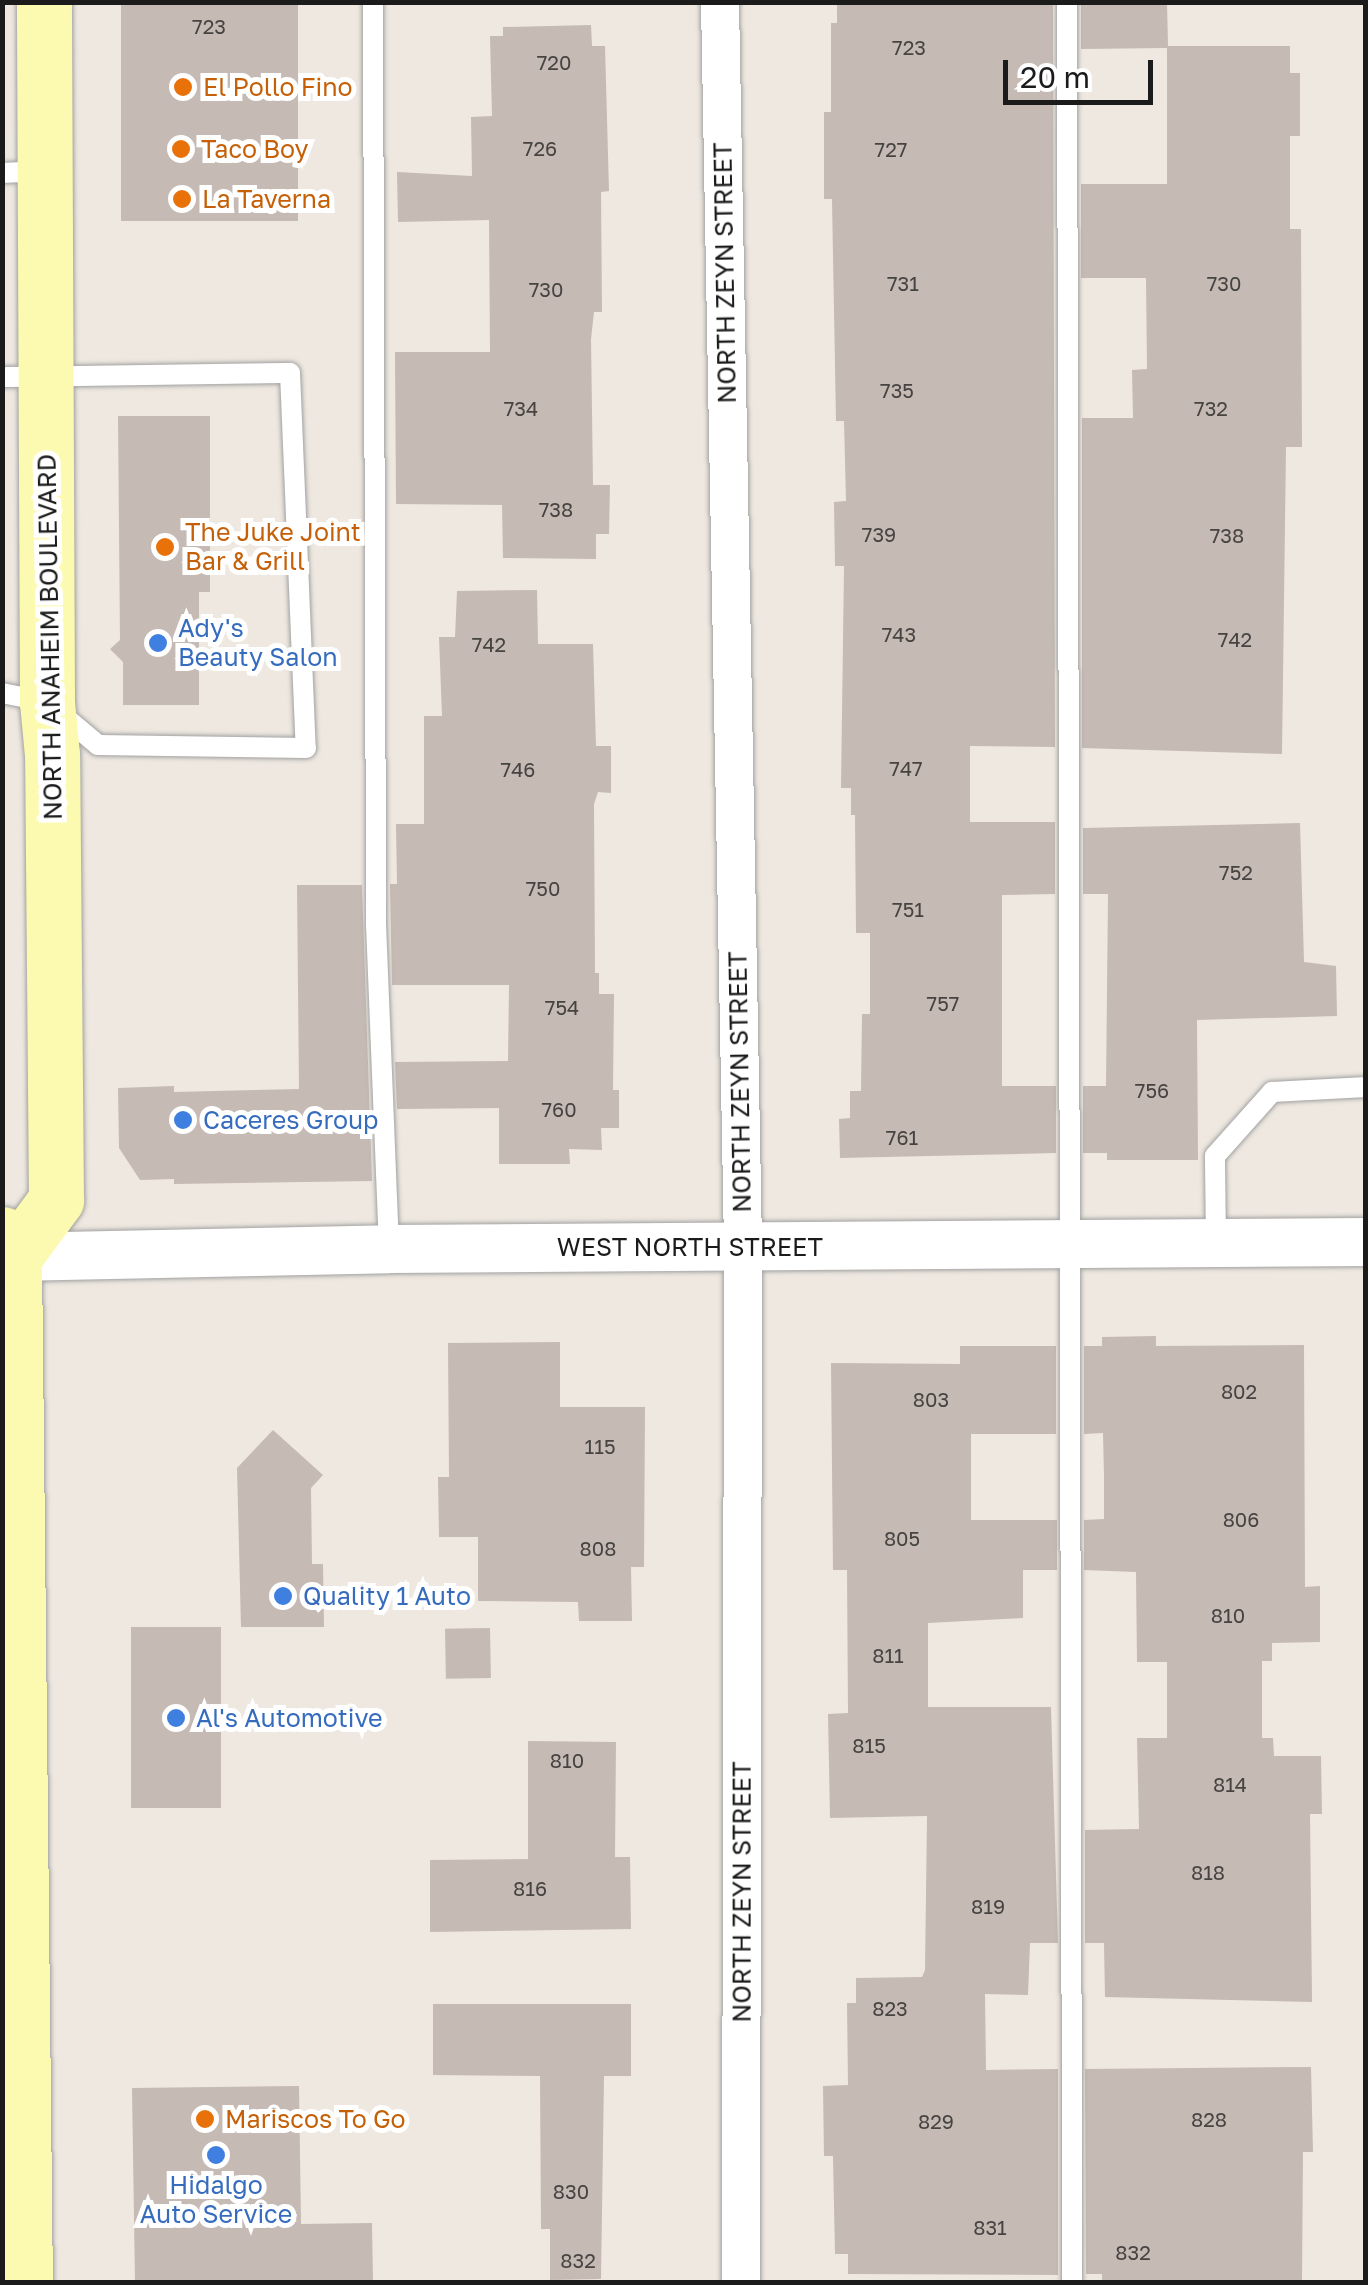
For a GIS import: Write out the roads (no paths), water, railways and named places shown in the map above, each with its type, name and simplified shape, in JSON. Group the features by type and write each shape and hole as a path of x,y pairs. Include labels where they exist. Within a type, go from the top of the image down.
{"main road":[{"name":"NORTH ANAHEIM BOULEVARD","path":"6,1250 56,1200 52,755 25,698 24,172 44,2"},
{"path":"6,1250 13,2084 25,2282"}],"street":[{"name":"NORTH ZEYN STREET","path":"720,2 743,1246 741,2282"},
{"name":"WEST NORTH STREET","path":"6,1250 1366,1242"}],"lane":[{"path":"374,2 376,924 389,1249"},
{"path":"1067,2 1072,2282"},
{"path":"25,377 290,373 306,748 98,745 25,698"},
{"path":"1216,1243 1215,1156 1272,1092 1366,1087"}],"place":[{"name":"El Pollo Fino","path":"183,87"},
{"name":"Taco Boy","path":"181,149"},
{"name":"La Taverna","path":"182,199"},
{"name":"The Juke Joint Bar & Grill","path":"165,547"},
{"name":"Ady's Beauty Salon","path":"158,643"},
{"name":"Caceres Group","path":"183,1120"},
{"name":"Quality 1 Auto","path":"283,1596"},
{"name":"Al's Automotive","path":"176,1718"},
{"name":"Mariscos To Go","path":"205,2119"},
{"name":"Hidalgo Auto Service","path":"216,2155"}]}
